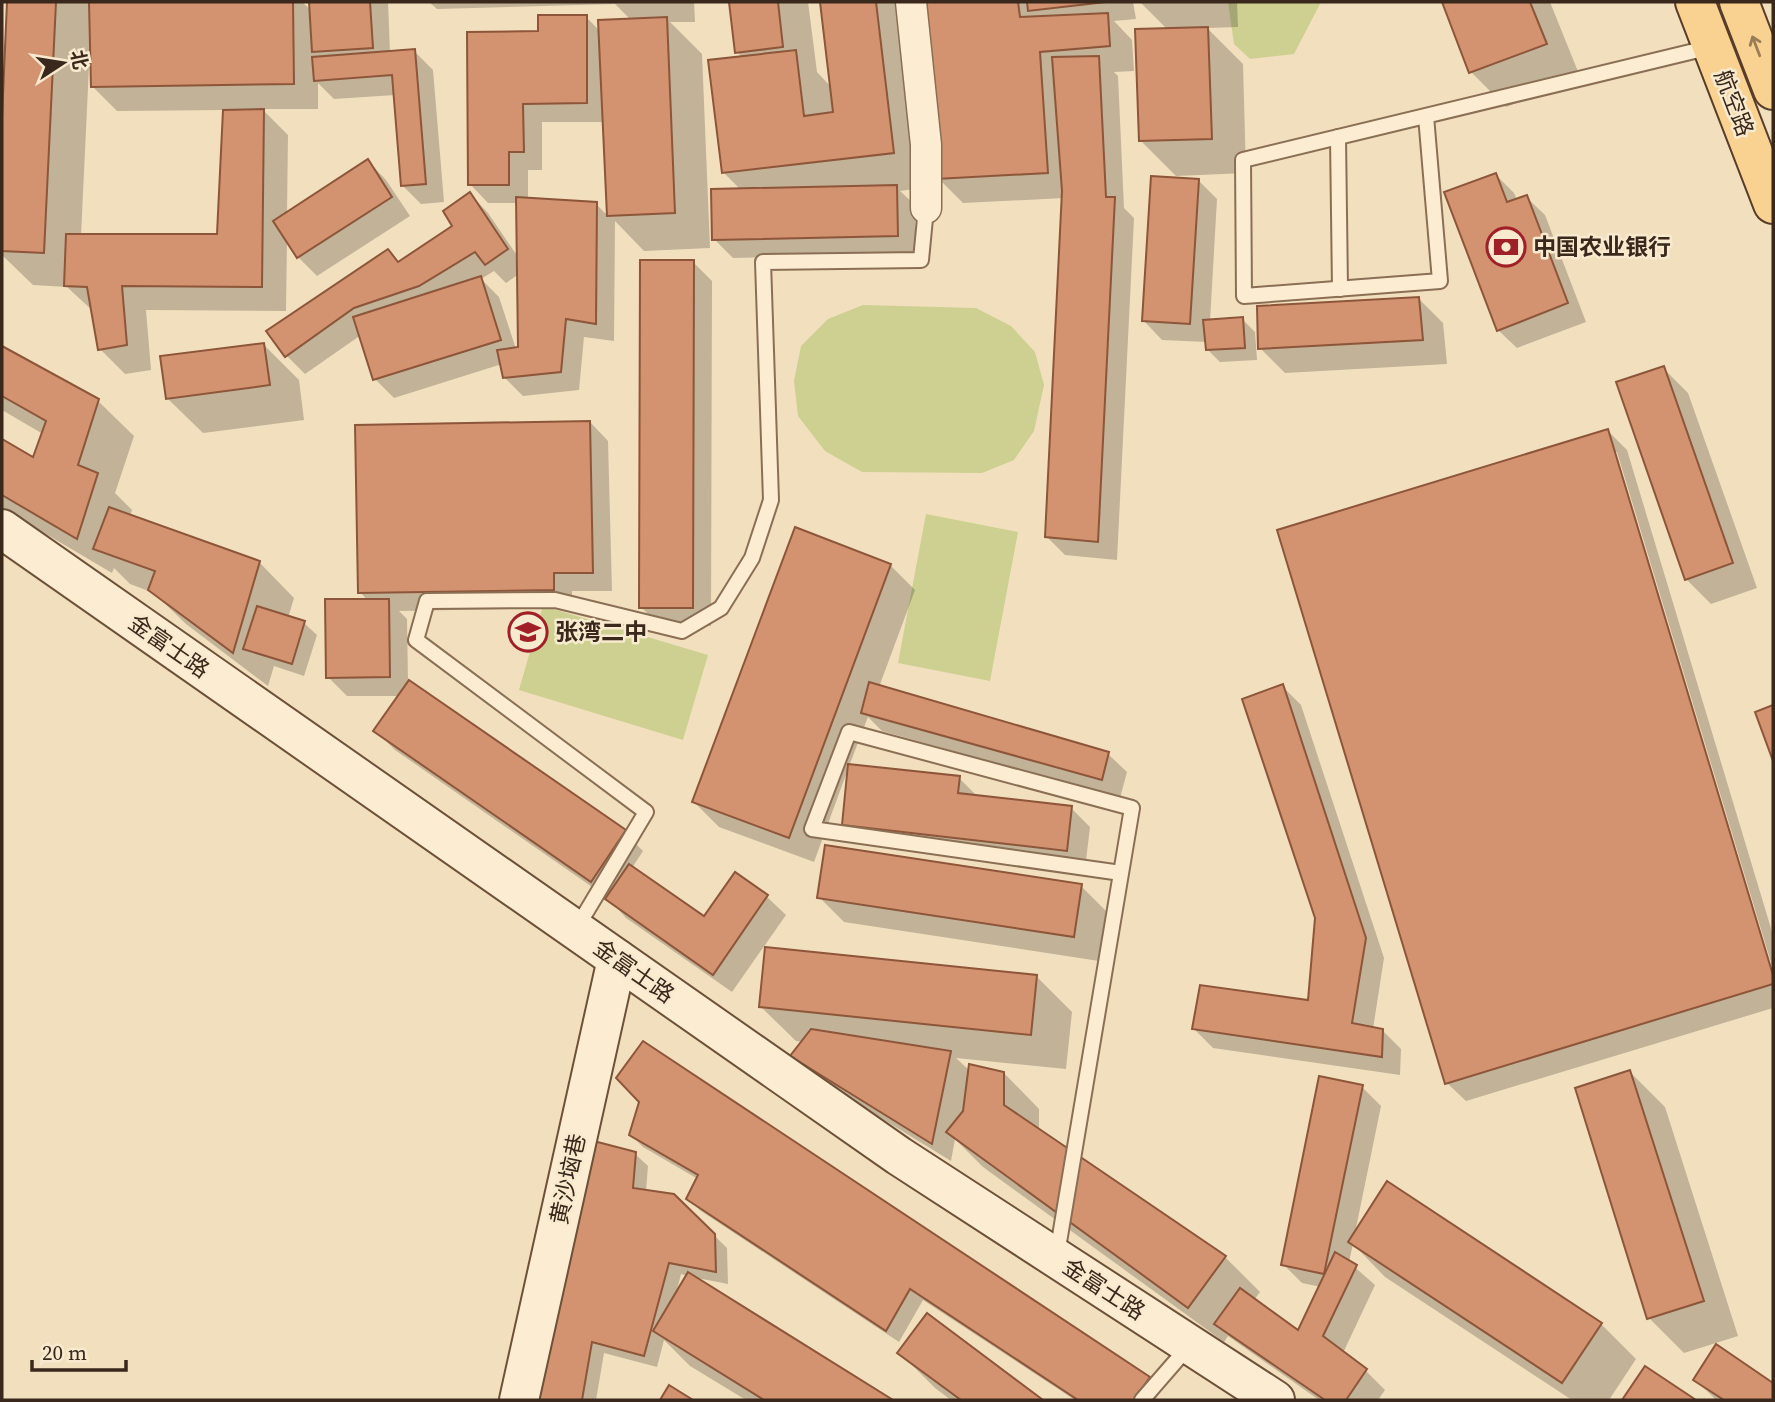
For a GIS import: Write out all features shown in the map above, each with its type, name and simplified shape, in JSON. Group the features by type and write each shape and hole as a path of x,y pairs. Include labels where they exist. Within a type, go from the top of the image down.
{"main road":[{"name":"航空路","path":"1695,2 1773,204"},
{"name":"航空路","path":"1739,2 1773,90"}],"street":[{"path":"911,2 926,145 926,208"},
{"name":"金富士路","path":"2,529 899,1156 1275,1400"},
{"name":"黄沙垴巷","path":"519,1400 617,959"}],"lane":[{"path":"1426,116 1440,281 1244,296 1244,160 1338,137 1712,47"},
{"path":"1338,137 1340,289"},
{"path":"575,930 646,812 416,640 427,601 555,600 682,631 721,608 752,558 771,500 763,262 921,260 926,208"},
{"path":"1056,1258 1132,808 849,732 811,830 1121,873"},
{"path":"1142,1400 1190,1345"}],"green space":[{"path":"1228,2 1321,2 1294,54 1250,59 1234,44"},
{"path":"863,305 976,308 1011,326 1035,352 1044,385 1034,431 1014,460 982,473 862,472 825,451 798,416 794,381 801,346 828,319"},
{"path":"926,514 1018,532 990,681 898,663"},
{"path":"543,606 708,655 683,740 519,690"}],"building":[{"path":"7,2 56,2 44,253 2,251 2,118"},
{"path":"89,2 293,2 294,84 91,87"},
{"path":"309,2 370,2 373,48 312,52"},
{"path":"729,2 778,2 783,47 735,53"},
{"path":"820,2 876,2 894,153 722,173 708,60 796,50 804,116 833,112"},
{"path":"920,2 1018,2 1020,17 1108,13 1110,46 1040,52 1048,173 936,179"},
{"path":"1027,2 1106,2 1028,11"},
{"path":"1442,2 1530,2 1547,44 1469,73"},
{"path":"538,15 587,15 587,103 523,104 524,152 509,152 509,185 468,185 467,32 538,31"},
{"path":"667,17 675,213 607,216 598,20"},
{"path":"1208,27 1212,139 1139,141 1135,29"},
{"path":"415,49 426,184 401,186 392,75 314,81 312,57"},
{"path":"1099,56 1106,197 1115,197 1098,542 1045,537 1062,191 1052,57"},
{"path":"264,109 262,287 122,286 127,345 98,350 87,287 64,286 66,234 217,234 223,110"},
{"path":"368,159 392,197 297,258 273,221"},
{"name":"中国农业银行","path":"1496,173 1507,202 1527,195 1568,303 1497,331 1444,192"},
{"path":"1151,176 1199,179 1190,324 1142,321"},
{"path":"897,185 898,236 712,240 711,189"},
{"path":"470,192 508,249 485,265 475,252 419,286 354,308 285,357 266,331 388,249 398,262 452,226 443,211"},
{"path":"516,197 597,202 596,324 566,319 561,372 503,378 497,350 518,347"},
{"path":"640,260 694,260 693,608 639,608"},
{"path":"481,276 501,340 373,380 353,317"},
{"path":"1419,297 1423,340 1258,349 1257,306"},
{"path":"1243,317 1245,348 1206,350 1203,320"},
{"path":"264,343 270,385 166,399 160,356"},
{"path":"2,346 99,399 78,465 98,473 77,539 2,495 2,439 33,457 46,421 2,396"},
{"path":"1664,366 1733,563 1685,580 1616,382"},
{"path":"590,421 593,573 554,573 554,590 358,593 355,425"},
{"path":"1608,429 1773,975 1773,984 1445,1084 1277,530"},
{"path":"109,507 260,561 233,653 148,590 155,571 93,549"},
{"path":"795,527 891,564 789,838 692,802"},
{"path":"325,599 389,599 390,677 326,678"},
{"path":"257,606 305,621 292,664 243,649"},
{"path":"409,680 626,830 591,882 373,731"},
{"path":"869,682 1109,752 1102,780 861,713"},
{"path":"1283,684 1366,938 1352,1023 1383,1029 1382,1057 1192,1029 1200,985 1308,1000 1315,918 1242,699"},
{"path":"1773,705 1773,761 1755,712"},
{"path":"848,764 960,776 958,793 1072,806 1067,851 842,825"},
{"path":"825,845 1082,884 1074,937 817,898"},
{"path":"629,864 704,916 735,872 768,895 713,975 605,899"},
{"path":"765,947 1037,975 1031,1035 759,1007"},
{"path":"811,1029 951,1051 932,1144 790,1056"},
{"path":"643,1041 1150,1377 1134,1400 1078,1400 910,1289 886,1331 686,1199 698,1175 629,1135 639,1102 616,1078"},
{"path":"969,1064 1004,1072 1004,1105 1226,1256 1188,1308 946,1132 963,1111"},
{"path":"1630,1070 1704,1301 1647,1319 1575,1088"},
{"path":"1319,1076 1363,1085 1324,1274 1281,1265"},
{"path":"586,1139 636,1152 633,1188 674,1194 715,1234 716,1272 669,1263 644,1356 592,1342 582,1400 522,1400"},
{"path":"1387,1181 1602,1323 1562,1383 1348,1242"},
{"path":"1335,1252 1357,1265 1323,1336 1367,1369 1346,1400 1325,1400 1214,1324 1240,1288 1298,1330"},
{"path":"688,1272 893,1400 764,1400 653,1331"},
{"path":"927,1313 1043,1400 961,1400 897,1353"},
{"path":"1716,1344 1773,1383 1773,1400 1724,1400 1693,1380"},
{"path":"1645,1366 1696,1400 1622,1400"},
{"path":"669,1385 693,1400 660,1400"}],"place":[{"name":"中国农业银行","path":"1506,247"},
{"name":"张湾二中","path":"528,632"}]}
